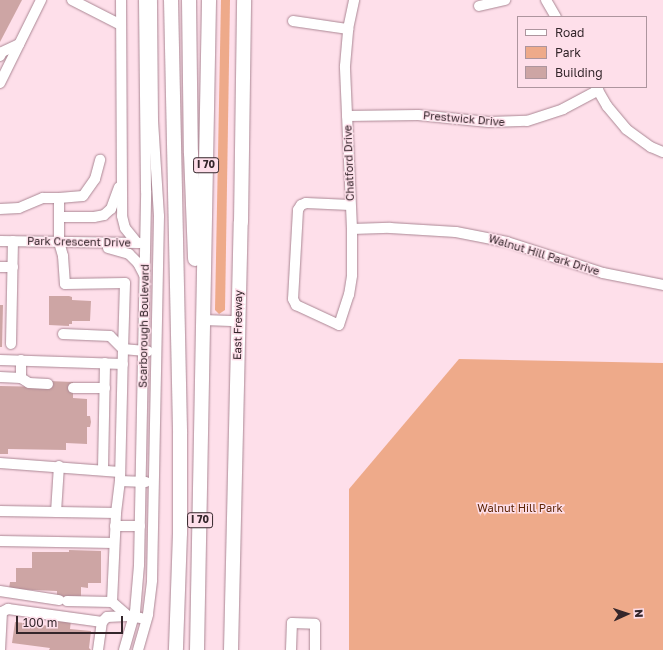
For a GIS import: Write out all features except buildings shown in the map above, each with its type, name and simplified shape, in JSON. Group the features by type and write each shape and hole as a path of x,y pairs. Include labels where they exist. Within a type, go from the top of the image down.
{"highway":[{"path":"171,0 180,533 176,650"},
{"path":"176,271 182,82 180,0"},
{"path":"190,0 191,153 196,284 203,320"},
{"name":"I 70","path":"197,650 209,0"},
{"name":"East Freeway","path":"231,650 241,222 244,0"},
{"path":"241,222 254,0"}],"street":[{"path":"0,83 41,0"},
{"path":"72,0 121,25"},
{"path":"121,0 123,222 141,243"},
{"name":"Scarborough Boulevard","path":"124,650 138,591 140,526 145,278 141,243 144,0"},
{"name":"Scarborough Boulevard","path":"138,650 147,619 152,588 159,216 153,120 152,0"},
{"name":"Chatford Drive","path":"350,205 306,204 301,205 298,210 293,299 296,305 339,325 345,311 350,288 352,229 345,66 348,29 354,0"},
{"path":"479,6 505,0"},
{"path":"546,0 555,16"},
{"path":"293,21 348,29"},
{"path":"0,56 2,52 19,44"},
{"path":"597,88 607,106 626,128 651,147 663,152"},
{"name":"Prestwick Drive","path":"347,116 418,115 489,122 527,121 563,109 597,88"},
{"path":"0,208 19,208 43,198 83,196 96,179 100,160"},
{"path":"59,217 94,217 104,215 111,209 122,181"},
{"path":"59,198 59,242 63,256 65,284 125,284 120,476 115,526 112,602"},
{"name":"Walnut Hill Park Drive","path":"352,229 390,228 456,232 507,242 603,273 663,285"},
{"name":"Park Crescent Drive","path":"0,241 158,244"},
{"path":"11,344 13,241"},
{"path":"78,242 124,251 138,263 145,278"},
{"path":"0,267 13,268"},
{"path":"203,320 238,321"},
{"path":"63,334 110,336 123,350 156,352"},
{"path":"0,360 123,364"},
{"path":"21,360 21,378"},
{"path":"103,469 105,363"},
{"path":"0,377 21,378 29,383 48,384"},
{"path":"73,388 105,388"},
{"path":"0,462 103,469 141,482 154,482"},
{"path":"56,512 59,466"},
{"path":"0,511 116,513"},
{"path":"115,526 140,526"},
{"path":"0,542 114,543"},
{"path":"0,591 63,601 112,602 131,616"},
{"path":"0,650 2,612 8,609 102,622"},
{"path":"98,650 102,622 107,617 131,616 147,619"},
{"path":"291,650 292,623 315,624 315,650"}],"green space":[{"path":"221,0 230,0 225,310 219,314 215,310"},
{"name":"Walnut Hill Park","path":"459,359 663,363 663,650 349,650 349,489"}]}
